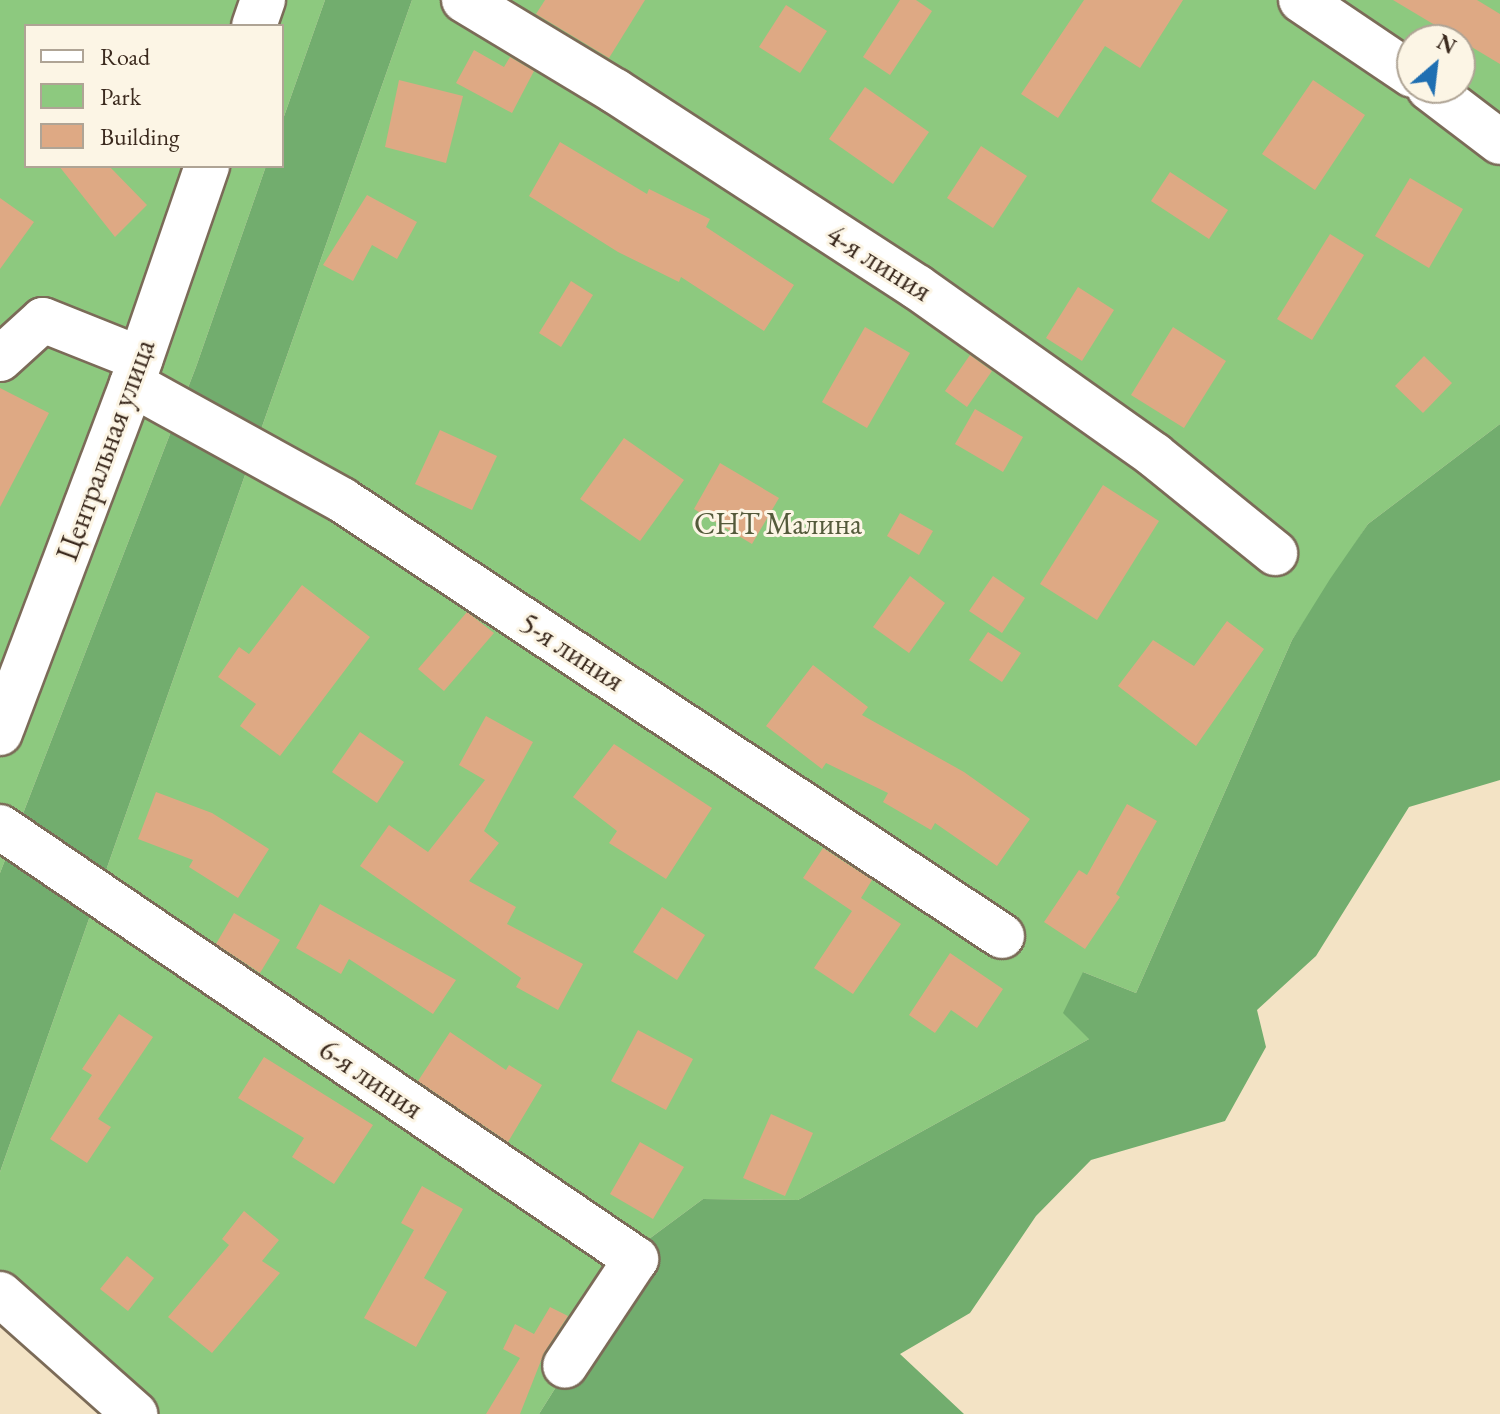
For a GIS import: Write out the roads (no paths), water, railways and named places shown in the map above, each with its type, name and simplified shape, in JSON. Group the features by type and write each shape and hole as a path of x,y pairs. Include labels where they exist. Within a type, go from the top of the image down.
{"street":[{"path":"255,24 263,0"},
{"name":"4-я линия","path":"464,0 615,91 917,287 1154,455 1275,553"},
{"path":"1301,0 1396,64"},
{"path":"1450,104 1500,142"},
{"name":"Центральная улица","path":"0,733 137,371 206,168"},
{"name":"5-я линия","path":"0,359 43,320 137,371 342,500 1002,936"},
{"name":"6-я линия","path":"0,827 636,1259 565,1366"},
{"path":"0,1294 135,1414"}],"park label":[{"name":"СНТ Малина","path":"778,524"}]}
